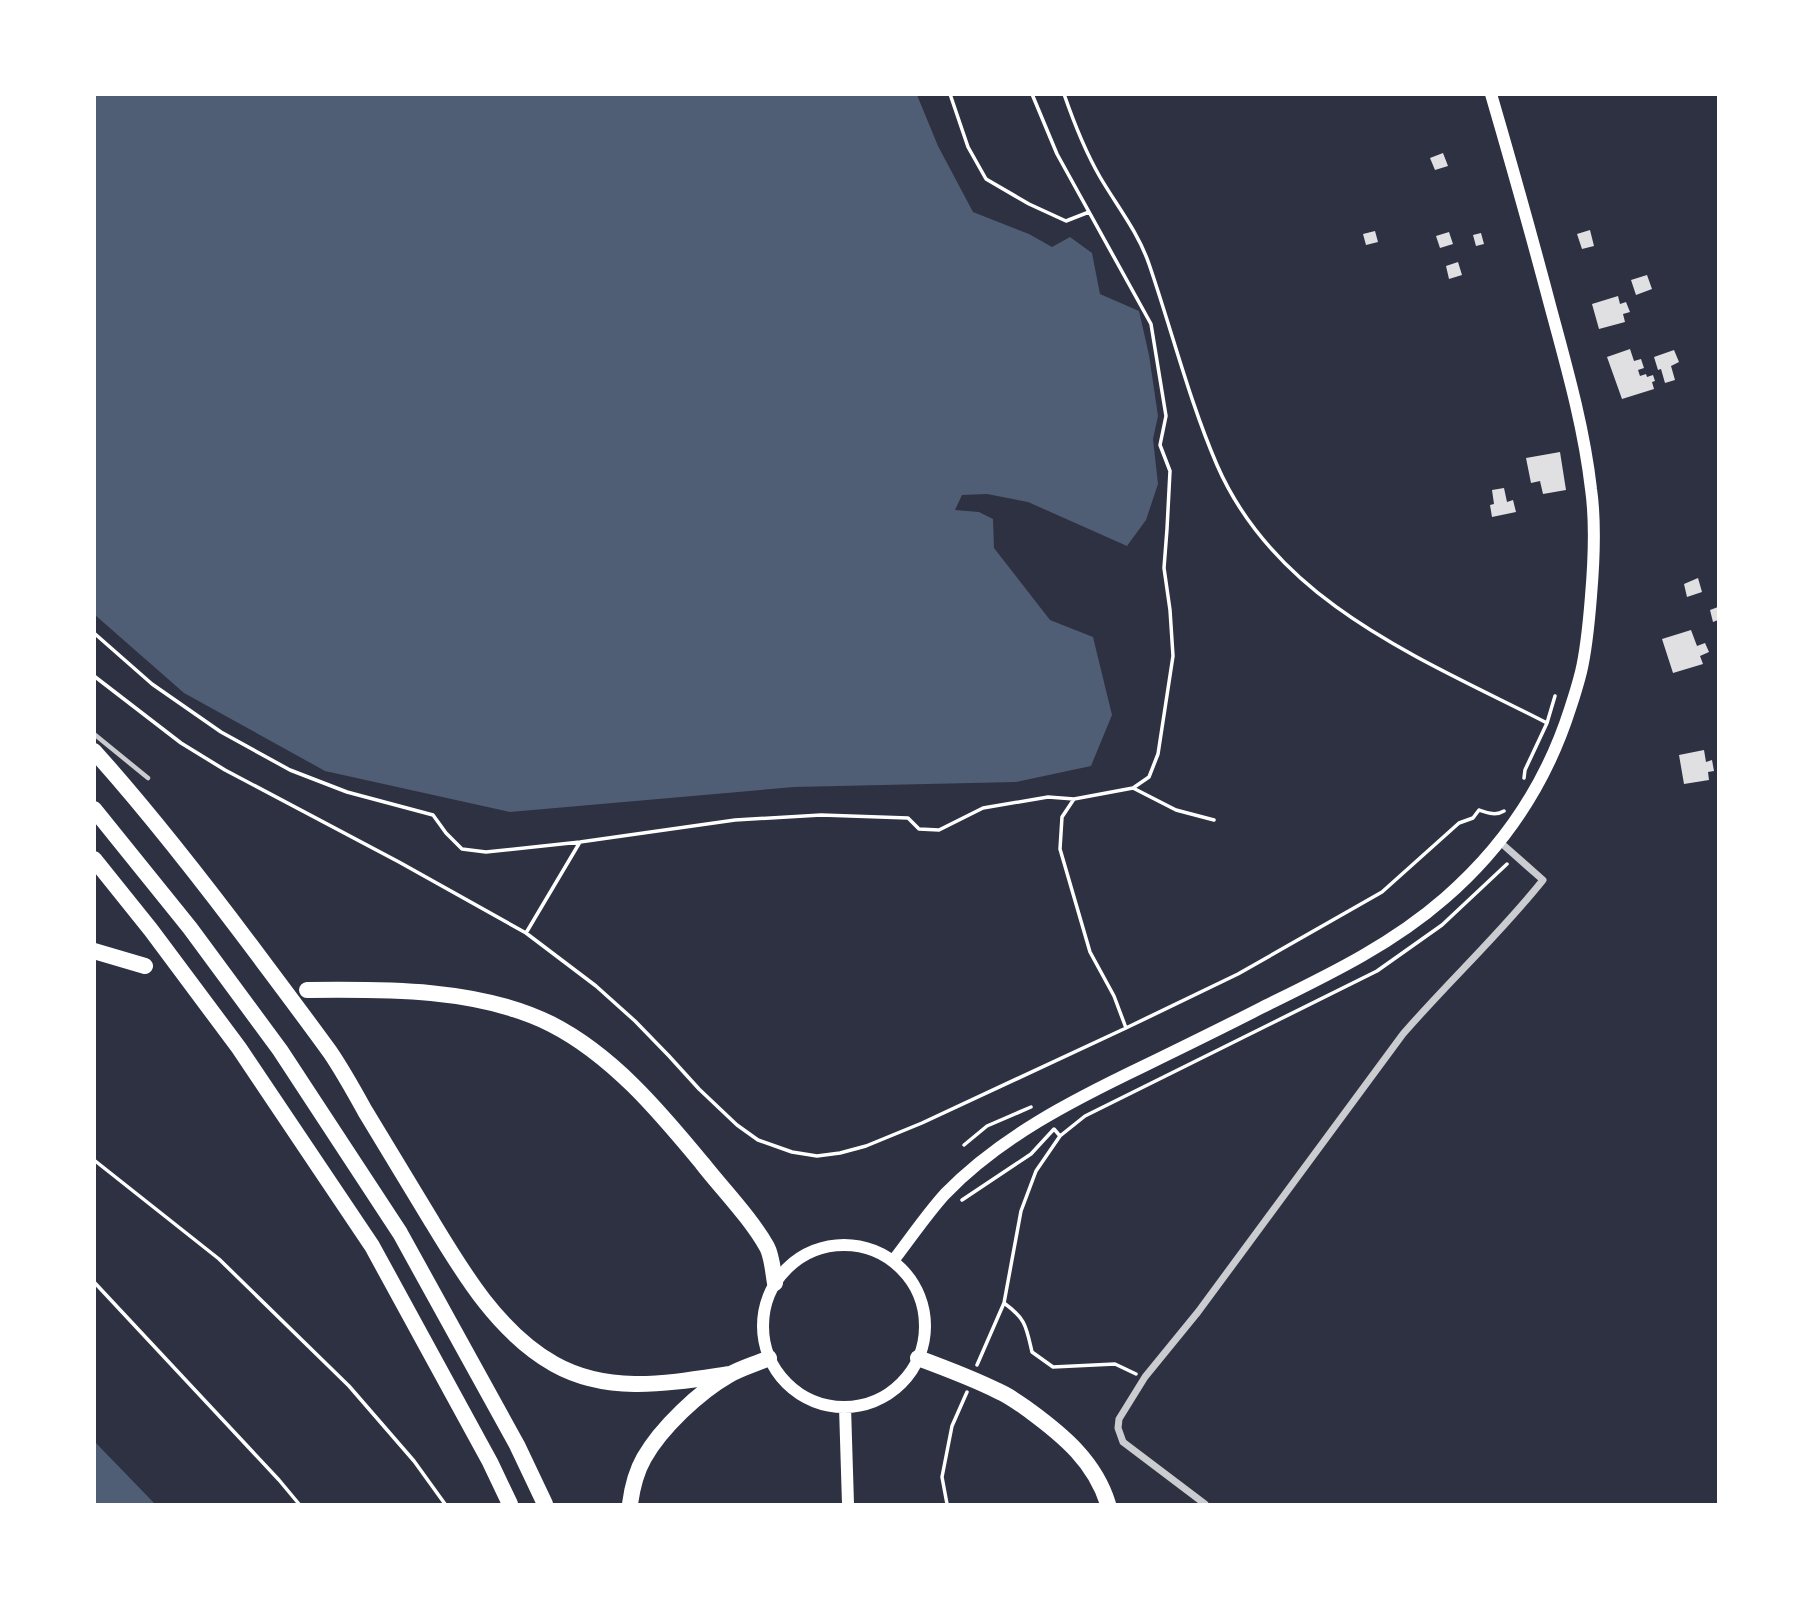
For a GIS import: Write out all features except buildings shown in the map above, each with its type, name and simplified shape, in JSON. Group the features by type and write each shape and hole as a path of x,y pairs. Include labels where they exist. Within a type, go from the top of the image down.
{"highway":[{"path":"94,751 168,838 331,1054 450,1251 489,1307 524,1344 564,1369 584,1377 614,1383 667,1384 730,1374"},
{"path":"94,809 190,928 281,1050 400,1233 517,1445 545,1504"},
{"path":"94,859 239,1048 372,1246 490,1462 510,1504"},
{"path":"94,951 145,966"},
{"path":"307,990 384,989 464,998 535,1017 576,1039 614,1067 669,1124 768,1249 775,1283"},
{"path":"630,1504 643,1459 692,1401 730,1374 769,1358"},
{"path":"918,1358 1001,1392 1069,1441 1090,1466 1108,1504"}],"main road":[{"path":"893,1261 944,1196 977,1165 1015,1137 1097,1088 1346,966 1387,942 1445,898 1465,879 1500,842 1532,798 1566,721 1581,673 1589,627 1594,539 1592,490 1573,392 1491,94"},
{"path":"822,1247 866,1247 893,1261 909,1278 923,1311 924,1335 918,1358 906,1377 889,1393 868,1403 845,1407 822,1404 800,1394 782,1379 769,1358 763,1337 763,1314 775,1283 795,1261 822,1247"},
{"path":"845,1407 848,1504"}],"street":[{"path":"1205,1504 1131,1449 1120,1437 1119,1419 1145,1377 1198,1312 1403,1034 1516,914 1543,880 1500,842"}],"lane":[{"path":"94,734 148,778"}],"path":[{"path":"950,94 968,147 986,179 1029,204 1066,221 1089,212"},
{"path":"94,634 152,684 221,732 290,770 347,792 433,815 446,834 462,849 486,852 735,820 821,815 908,818 919,829 939,830 983,808 1048,797 1074,799 1133,788 1149,777 1158,754 1173,656 1164,568 1170,471 1160,445 1166,416 1152,324 1057,154 1032,94"},
{"path":"1064,94 1077,130 1100,177 1129,222 1148,262 1187,386 1217,466 1253,526 1305,583 1344,614 1385,640 1547,723"},
{"path":"94,676 181,743 225,770 526,933 596,986 635,1021 737,1125 758,1140 792,1152 817,1156 866,1146 922,1123 1238,974 1382,892 1459,823 1473,818 1479,810 1490,814 1507,809"},
{"path":"1523,782 1525,770 1547,723 1555,696"},
{"path":"1133,788 1176,810 1214,820"},
{"path":"1074,799 1062,817 1060,849 1090,952 1114,996 1126,1028"},
{"path":"526,933 580,842"},
{"path":"982,1353 1004,1303 1021,1211 1036,1171 1060,1136 1085,1115 1377,971 1443,925 1507,865 1514,854"},
{"path":"964,1145 988,1126 1040,1104"},
{"path":"962,1200 1031,1154 1054,1129 1060,1136"},
{"path":"94,1160 219,1259 349,1386 414,1461 445,1504"},
{"path":"94,1282 299,1504"},
{"path":"1004,1303 1018,1314 1027,1328 1032,1352 1053,1367 1115,1364 1145,1377"},
{"path":"947,1504 942,1477 952,1426 960,1409"}],"water":[{"path":"94,95 917,95 938,146 973,212 1029,234 1052,247 1070,237 1092,253 1100,294 1139,311 1158,416 1153,439 1158,484 1146,520 1127,546 1028,502 987,494 962,495 955,510 979,512 993,519 994,548 1050,620 1093,637 1112,715 1091,766 1016,782 794,787 510,812 325,771 184,693 95,615"},
{"path":"95,1442 155,1504 95,1504"}]}
